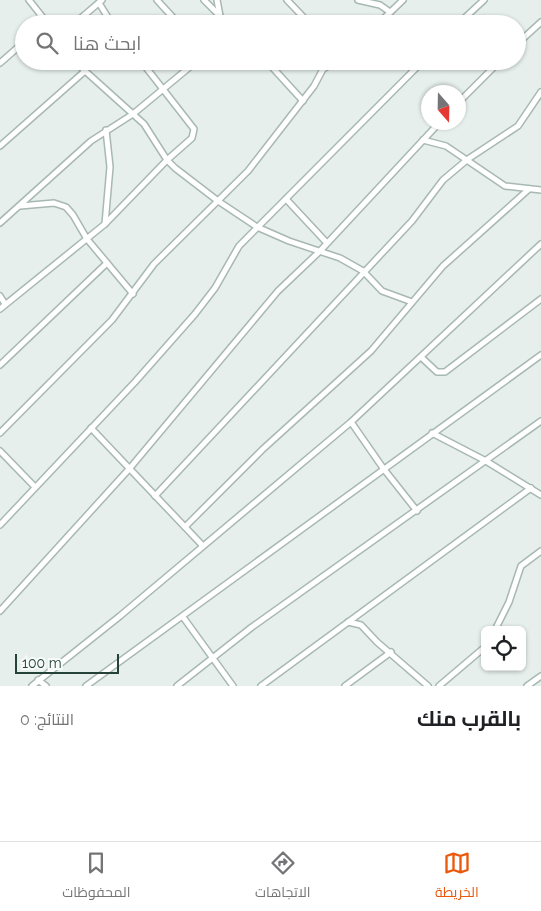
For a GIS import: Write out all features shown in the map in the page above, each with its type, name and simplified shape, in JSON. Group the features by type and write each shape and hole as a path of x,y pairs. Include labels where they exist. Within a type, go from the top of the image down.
{"street":[{"path":"29,0 40,15"},
{"path":"157,0 171,15"},
{"path":"204,0 219,15"},
{"path":"217,0 220,15"},
{"path":"287,0 301,15"},
{"path":"358,0 380,5 390,12"},
{"path":"387,15 403,0"},
{"path":"468,15 484,0"},
{"path":"84,15 100,1 107,15"},
{"path":"526,36 541,22"},
{"path":"0,63 15,50"},
{"path":"0,296 2,307 105,224 194,134 194,129 148,70"},
{"path":"0,223 106,130 134,114 185,70"},
{"path":"276,70 303,101"},
{"path":"0,432 112,320 154,264 218,201 266,150 303,101 322,70"},
{"path":"0,525 135,382 208,299 240,246 257,227 414,70"},
{"path":"466,95 491,70"},
{"path":"0,146 85,71 134,114 152,134 167,160 182,174 218,201 257,227 340,258 363,271 382,291 412,302"},
{"path":"155,496 420,211 437,186 468,159 518,126 541,92"},
{"path":"105,224 110,167 106,130"},
{"path":"0,610 130,468 278,291 320,251 326,242 432,130"},
{"path":"423,140 446,146 468,159 498,183 514,188 541,190"},
{"path":"185,527 263,449 371,351 443,266 529,189"},
{"path":"286,199 326,242"},
{"path":"20,206 60,204 73,215 87,239 132,294"},
{"path":"32,686 351,422 541,244"},
{"path":"0,365 107,263"},
{"path":"421,356 438,372 445,372 541,299"},
{"path":"86,686 183,617 383,468 541,355"},
{"path":"177,686 283,604 417,511 541,421"},
{"path":"351,422 383,468 417,511"},
{"path":"91,428 203,546"},
{"path":"432,433 486,461 541,495"},
{"path":"1,453 35,487"},
{"path":"261,686 531,488"},
{"path":"497,626 509,602 522,566 541,552"},
{"path":"183,617 233,686"},
{"path":"348,622 361,625 377,642 391,652 428,686"},
{"path":"439,686 481,650"},
{"path":"344,686 391,652"},
{"path":"526,686 541,676"},
{"path":"38,680 46,686"}]}
